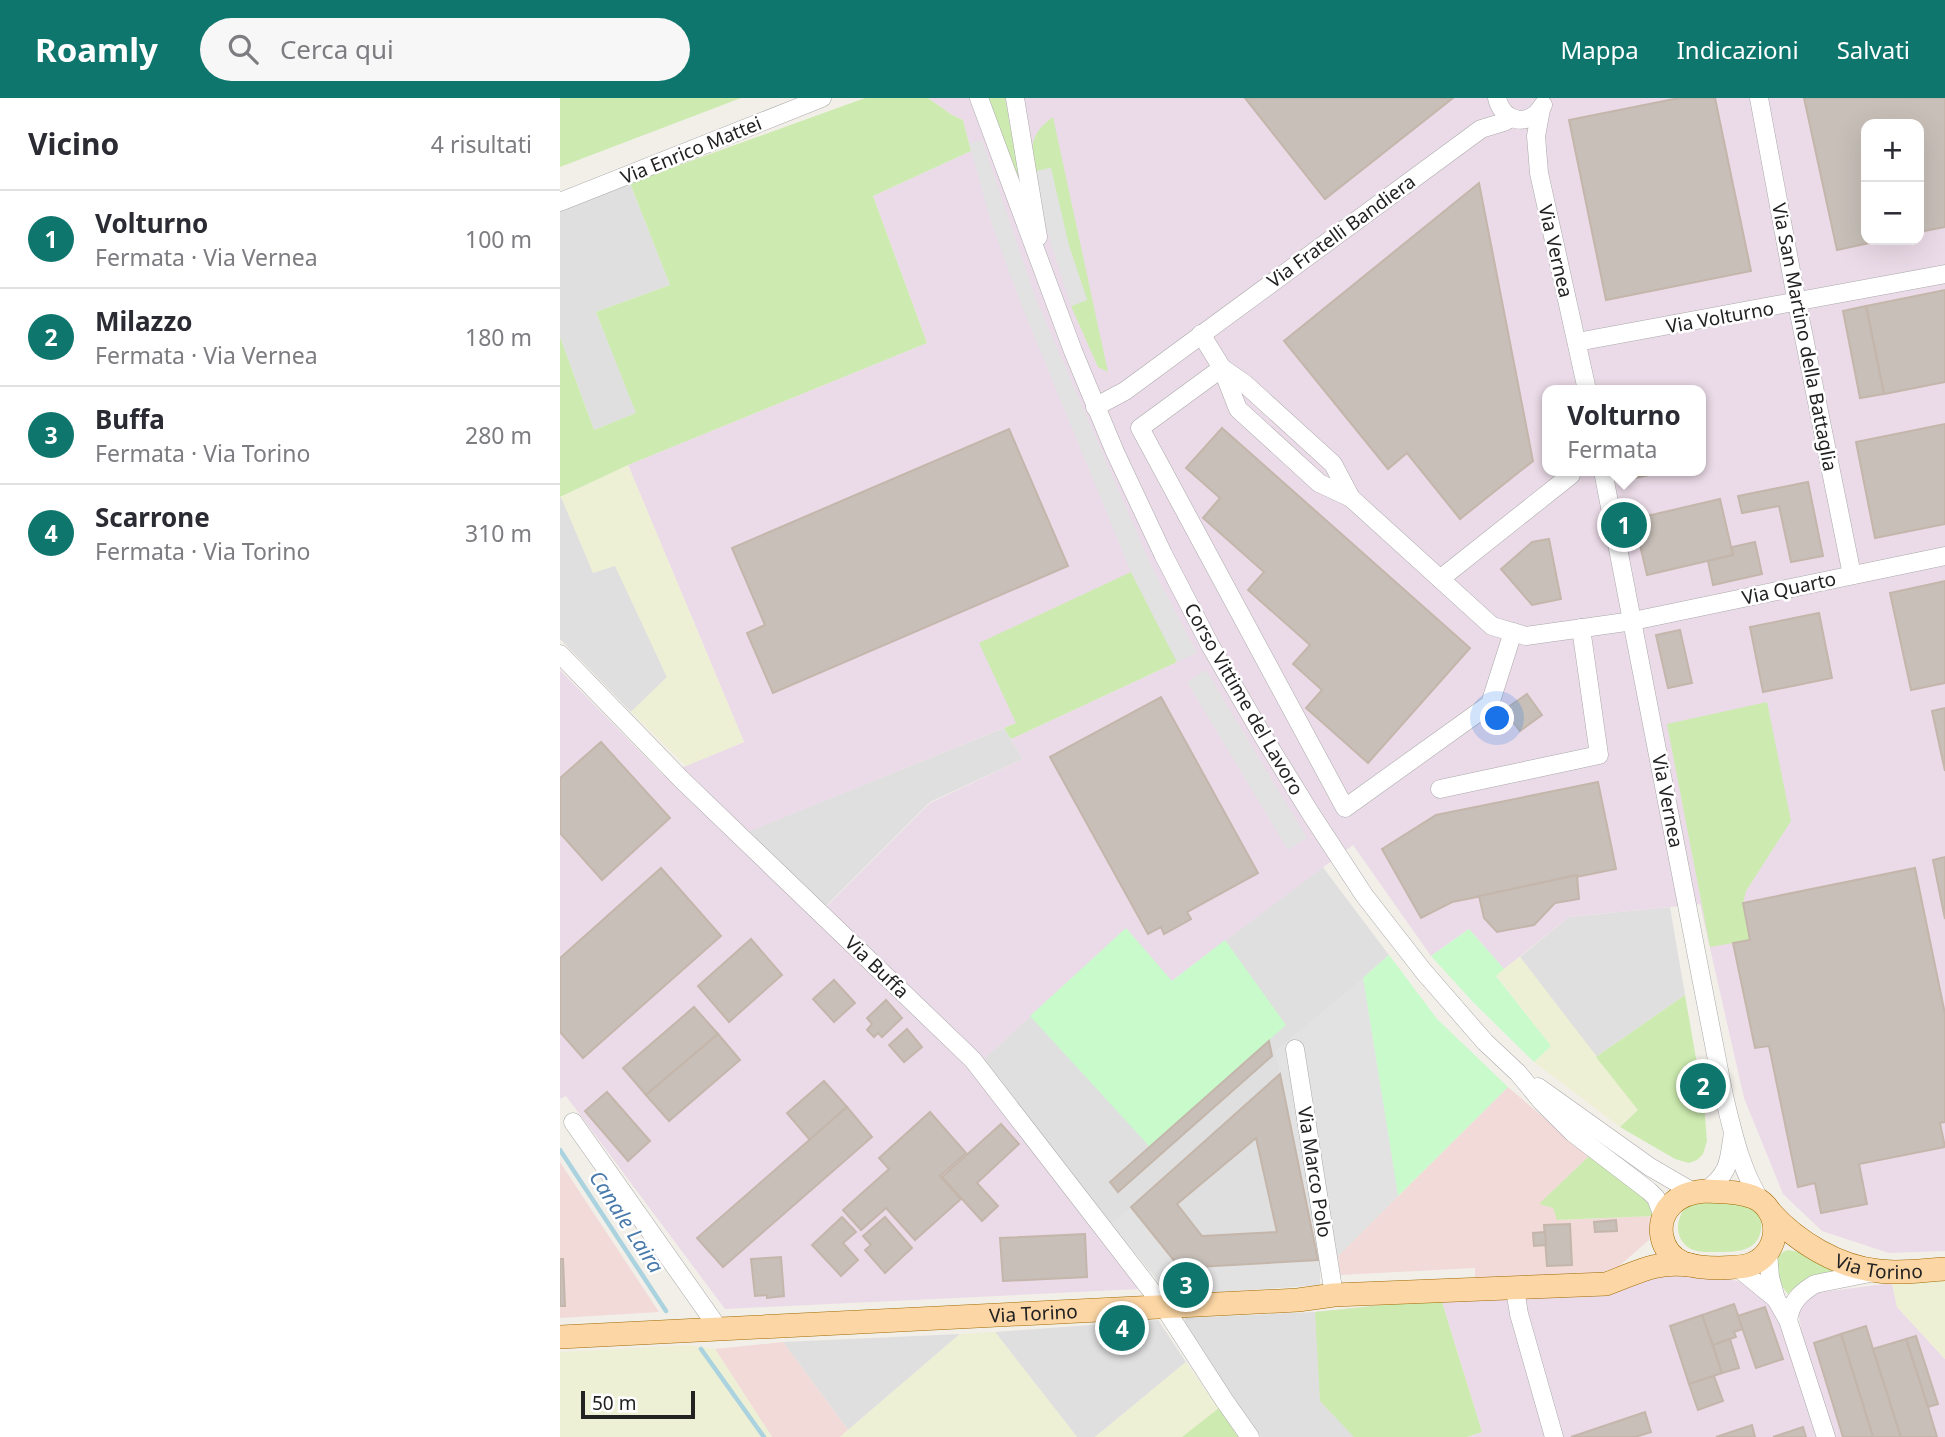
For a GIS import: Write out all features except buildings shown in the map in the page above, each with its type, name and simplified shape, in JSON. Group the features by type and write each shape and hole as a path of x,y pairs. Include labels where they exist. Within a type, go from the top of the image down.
{"main road":[{"path":"1632,1272 1649,1254 1672,1203 1699,1192 1753,1197 1815,1249"},
{"path":"1662,1224 1662,1240 1670,1254 1683,1263 1710,1268 1750,1265 1761,1259 1769,1250 1775,1235 1775,1226 1766,1207"},
{"path":"1769,1250 1787,1246 1815,1249"},
{"name":"Via Torino","path":"1815,1249 1853,1266 1878,1271 1945,1269"},
{"name":"Via Torino","path":"560,1337 1298,1300 1334,1295 1606,1284 1632,1272 1663,1264 1690,1265"}],"street":[{"name":"Via Enrico Mattei","path":"560,202 822,98"},
{"name":"Corso Vittime del Lavoro","path":"978,98 1095,407 1163,554 1210,645 1311,814 1364,895 1424,972 1485,1042 1518,1073"},
{"name":"Corso Vittime del Lavoro","path":"1015,98 1045,279"},
{"name":"Via San Martino della Battaglia","path":"1759,98 1852,575"},
{"path":"1497,99 1500,107 1513,118 1536,152"},
{"path":"1481,129 1497,99"},
{"path":"1481,129 1513,118 1527,119 1534,116 1543,103"},
{"path":"1536,152 1537,123 1543,103"},
{"name":"Via Fratelli Bandiera","path":"1095,407 1125,391 1481,129"},
{"name":"Via Vernea","path":"1536,152 1586,385"},
{"name":"Via Volturno","path":"1577,342 1945,274"},
{"path":"1200,334 1222,368 1244,383 1333,464 1351,498 1492,626 1526,636 1633,621"},
{"path":"1222,368 1140,428 1345,808 1490,704 1513,632"},
{"path":"1440,579 1570,476"},
{"name":"Via Vernea","path":"1604,476 1732,1132"},
{"name":"Via Quarto","path":"1633,621 1945,555"},
{"path":"1440,789 1599,755 1581,628"},
{"name":"Via Buffa","path":"560,654 681,779 973,1060 1164,1307 1250,1437"},
{"name":"Via Marco Polo","path":"1295,1049 1334,1295"},
{"path":"1518,1073 1650,1167 1699,1192 1717,1183 1725,1173 1730,1157 1732,1132"},
{"path":"1518,1073 1573,1133 1656,1198 1662,1224"},
{"path":"573,1122 719,1329"},
{"path":"1732,1132 1751,1185 1766,1207"},
{"path":"1769,1250 1770,1277 1776,1299 1788,1320 1826,1437"},
{"path":"1737,1267 1776,1299"},
{"path":"1788,1320 1795,1300 1815,1284 1878,1271"},
{"path":"1515,1289 1519,1314 1554,1437"}],"shaded area":[{"path":"928,98 1945,98 1945,1251 1889,1253 1822,1231 1783,1194 1744,1098 1700,904 1569,917 1504,969 1469,929 1431,956 1353,845 1172,981 1126,929 972,1070 1140,1289 725,1309 566,1096 560,1099 560,670 663,775 744,742 628,465 927,343 873,196 971,151 963,120","holes":["1177,662 1011,739 1023,759 930,803 825,908 748,832 1016,723"]},
{"path":"982,140 1036,299 1150,563 1197,653 1177,662 1131,572 1021,304 991,222 969,143"},
{"path":"1051,168 1069,246 1087,300 1071,306 1049,238 1033,172"},
{"path":"630,183 670,285 596,312 637,413 594,430 560,337 560,211"},
{"path":"560,497 615,565 667,677 631,712 560,639"},
{"path":"1206,670 1307,838 1288,850 1187,682"},
{"path":"1004,728 1023,759 930,802 824,908 747,832"},
{"path":"1322,866 1389,955 1363,978 1398,1196 1331,1263 1320,1267 1320,1285 1187,1294 1163,1287 980,1062 1126,928 1173,981"},
{"path":"1670,907 1685,995 1596,1057 1520,957 1569,917"},
{"path":"1363,978 1398,1196 1331,1263 1320,1267 1320,1285 1187,1294 1163,1287 1111,1224 1131,1207 1180,1268 1318,1260 1275,1051"},
{"path":"1508,1087 1589,1156 1540,1204 1553,1208 1558,1220 1654,1216 1649,1240 1618,1267 1591,1276 1475,1280 1475,1268 1340,1275 1338,1256"},
{"path":"560,1162 659,1312 560,1318"},
{"path":"1659,1269 1719,1276 1751,1285 1771,1300 1786,1330 1801,1327 1797,1309 1815,1293 1892,1283 1897,1307 1945,1359 1945,1437 1467,1437 1482,1432 1441,1299"},
{"path":"1441,1299 1467,1437 1261,1437 1184,1328 1185,1318 1315,1312"},
{"path":"1158,1320 1186,1362 1095,1437 1077,1437 995,1332"},
{"path":"960,1334 848,1430 783,1342"},
{"path":"783,1342 848,1430 840,1437 772,1437 715,1349"}],"green space":[{"path":"560,98 741,98 560,167"},
{"path":"865,98 928,98 963,120 971,151 873,196 927,343 628,465 560,497 560,337 594,430 636,413 596,312 670,285 630,183"},
{"path":"988,98 1005,98 1029,226"},
{"path":"1053,117 1108,372 1098,367 1071,306 1087,300 1069,246 1050,168 1033,172 1032,154 1036,135"},
{"path":"628,465 744,742 686,766 631,712 667,677 615,566 593,573 561,497"},
{"path":"1131,572 1177,662 1011,739 1004,728 1016,723 979,643"},
{"path":"1767,702 1791,821 1746,891 1743,903 1750,940 1710,947 1667,724"},
{"path":"1126,928 1172,981 1225,940 1286,1025 1150,1147 1030,1016"},
{"path":"1469,929 1504,969 1496,976 1551,1046 1534,1062 1431,956"},
{"path":"1389,955 1437,1019 1508,1087 1398,1196 1363,978"},
{"path":"1520,957 1638,1110 1620,1127 1534,1062 1551,1046 1496,975"},
{"path":"1685,995 1704,1104 1707,1141 1703,1154 1689,1163 1675,1159 1620,1127 1638,1110 1596,1057"},
{"path":"1589,1156 1638,1188 1649,1200 1654,1216 1557,1220 1553,1208 1539,1204"},
{"path":"1742,1200 1761,1220 1759,1237 1750,1247 1732,1252 1701,1252 1691,1249 1681,1239 1679,1220 1689,1203"},
{"path":"1788,1250 1799,1252 1839,1271 1811,1277 1788,1294 1778,1277 1776,1264 1782,1253"},
{"path":"1945,1279 1945,1359 1897,1307 1892,1283"},
{"path":"1441,1299 1482,1432 1467,1437 1354,1437 1320,1401 1315,1312"},
{"path":"995,1332 1077,1437 840,1437 960,1334"},
{"path":"689,1345 715,1349 772,1437 560,1437 560,1352"},
{"path":"1186,1362 1238,1437 1095,1437"},
{"path":"1219,1408 1238,1437 1182,1437"}],"waterway":[{"name":"Canale Laira","path":"560,1150 666,1311"},
{"path":"701,1349 764,1437"}],"place":[{"name":"Volturno","path":"1624,525"},
{"name":"Milazzo","path":"1703,1086"},
{"name":"Buffa","path":"1186,1285"},
{"name":"Scarrone","path":"1122,1328"}]}
